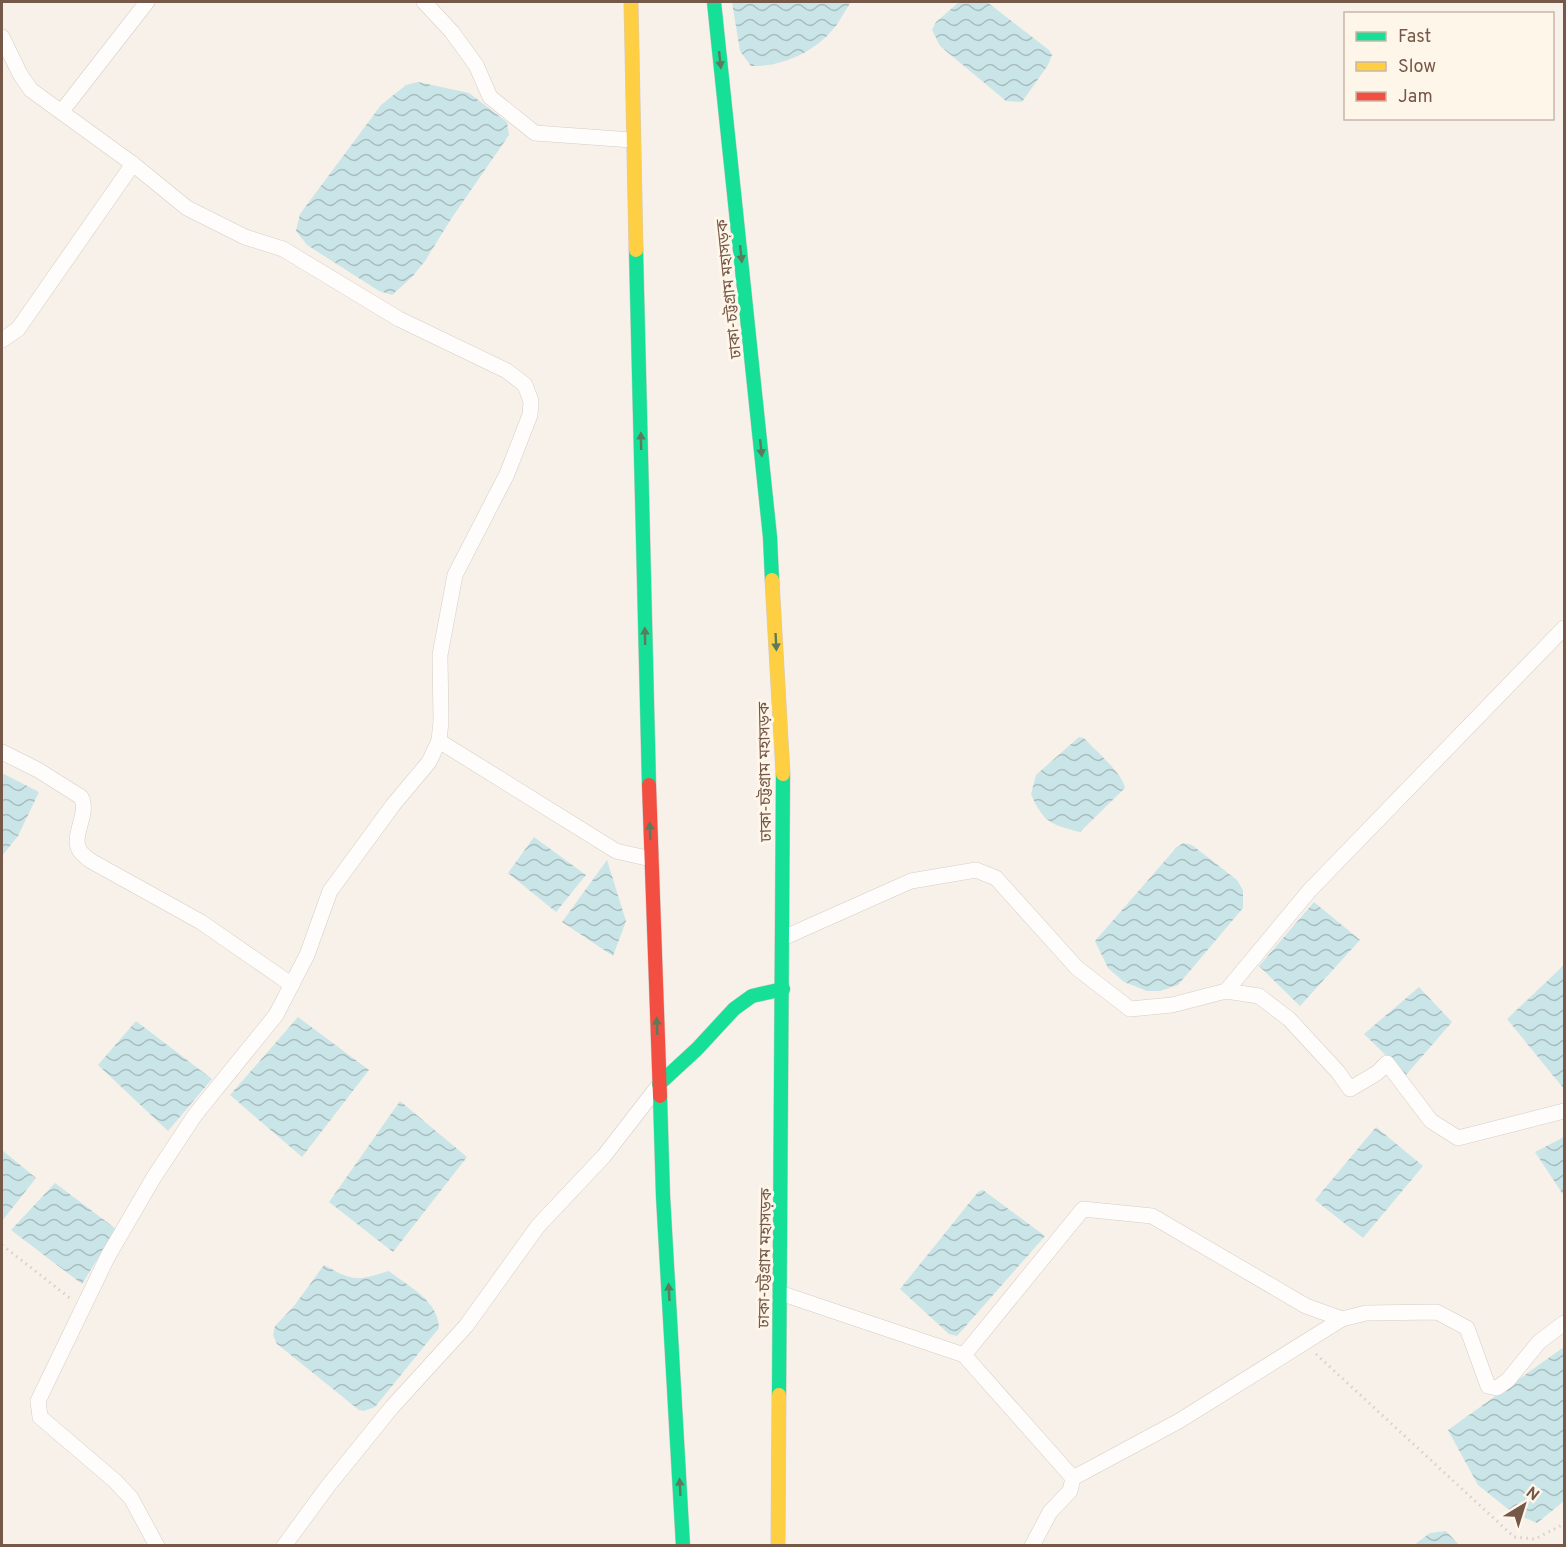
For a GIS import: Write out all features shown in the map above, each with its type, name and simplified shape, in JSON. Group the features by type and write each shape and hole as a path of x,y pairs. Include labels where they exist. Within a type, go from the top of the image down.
{"highway":[{"path":"631,2 632,140 636,194 646,722 663,1197 683,1545"},
{"name":"ঢাকা-চট্টগ্রাম মহাসড়ক","path":"714,2 770,537 783,770 778,1545"},
{"path":"659,1084 697,1049 734,1009 752,996 783,989"}],"street":[{"path":"62,111 147,2"},
{"path":"424,2 452,32 476,65 489,97 535,133 632,140"},
{"path":"2,37 20,74 32,90 133,164 187,208 244,237 283,249 399,319 507,370 525,385 531,401 530,415 507,474 455,575 440,655 439,741 429,762 393,805 330,891 307,955 276,1015 195,1115 154,1177 108,1256 38,1401 40,1417 115,1481 131,1498 157,1545"},
{"path":"2,340 18,329 133,164"},
{"path":"1226,991 1310,890 1564,628"},
{"path":"439,741 616,851 651,859"},
{"path":"2,752 38,770 81,797 85,804 77,841 79,850 91,861 201,922 292,985"},
{"path":"783,938 911,880 976,870 996,878 1077,968 1130,1009 1172,1005 1226,991 1259,996 1288,1019 1338,1072 1350,1089 1387,1063 1431,1121 1458,1138 1564,1111"},
{"path":"284,1545 392,1407 466,1326 538,1226 604,1156 659,1084"},
{"path":"964,1355 1083,1209 1152,1216 1306,1306 1342,1319"},
{"path":"780,1293 964,1355 1073,1478"},
{"path":"1032,1545 1050,1512 1070,1491 1073,1478 1179,1421 1342,1319 1366,1312 1437,1312 1467,1328 1488,1386 1497,1388 1508,1380 1539,1342 1564,1323"}],"path":[{"path":"2,1245 82,1307"},
{"path":"1304,1343 1515,1537 1535,1539 1564,1524"}],"water":[{"path":"732,2 851,2 831,32 811,49 782,62 751,66 740,51"},
{"path":"959,2 987,2 1049,50 1052,55 1048,65 1022,102 1006,101 940,46 932,30 936,22"},
{"path":"418,82 469,93 507,122 509,135 425,261 412,277 392,295 379,291 307,245 296,231 300,214 381,105 406,85"},
{"path":"1079,737 1084,738 1108,762 1120,776 1125,788 1080,832 1049,821 1040,811 1031,794 1036,775"},
{"path":"2,773 39,792 18,836 2,856"},
{"path":"534,837 586,875 556,912 508,873"},
{"path":"1183,843 1192,845 1237,880 1243,890 1243,908 1178,985 1160,991 1147,991 1124,982 1108,968 1095,941 1176,848"},
{"path":"607,860 626,921 613,956 562,922"},
{"path":"1314,902 1360,940 1300,1006 1259,966"},
{"path":"1564,965 1564,1089 1507,1019"},
{"path":"1419,987 1452,1022 1406,1075 1364,1034"},
{"path":"298,1017 369,1070 302,1157 230,1095"},
{"path":"136,1021 212,1079 168,1131 98,1065"},
{"path":"400,1101 467,1157 393,1252 329,1202"},
{"path":"1376,1127 1423,1166 1363,1238 1315,1200"},
{"path":"1564,1137 1564,1196 1535,1152"},
{"path":"2,1150 36,1178 2,1221"},
{"path":"55,1183 116,1229 82,1284 11,1230"},
{"path":"983,1190 1045,1236 957,1336 949,1334 900,1289 978,1192"},
{"path":"324,1265 343,1275 356,1278 389,1271 421,1295 434,1310 437,1318 439,1328 375,1407 364,1411 359,1410 277,1344 273,1335 275,1326 294,1306"},
{"path":"1564,1347 1564,1501 1537,1523 1513,1513 1478,1485 1448,1430"},
{"path":"1446,1531 1459,1545 1414,1545 1430,1533"}],"traffic: fast":[{"path":"714,2 770,537 772,580"},
{"path":"636,250 649,785"},
{"path":"779,1395 783,774"},
{"path":"659,1084 697,1049 734,1009 752,996 783,989"},
{"path":"660,1096 663,1196 683,1546"}],"traffic: slow":[{"path":"631,2 636,250"},
{"path":"772,580 783,774"},
{"path":"778,1546 779,1395"}],"traffic: jam":[{"path":"649,785 660,1096"}]}
